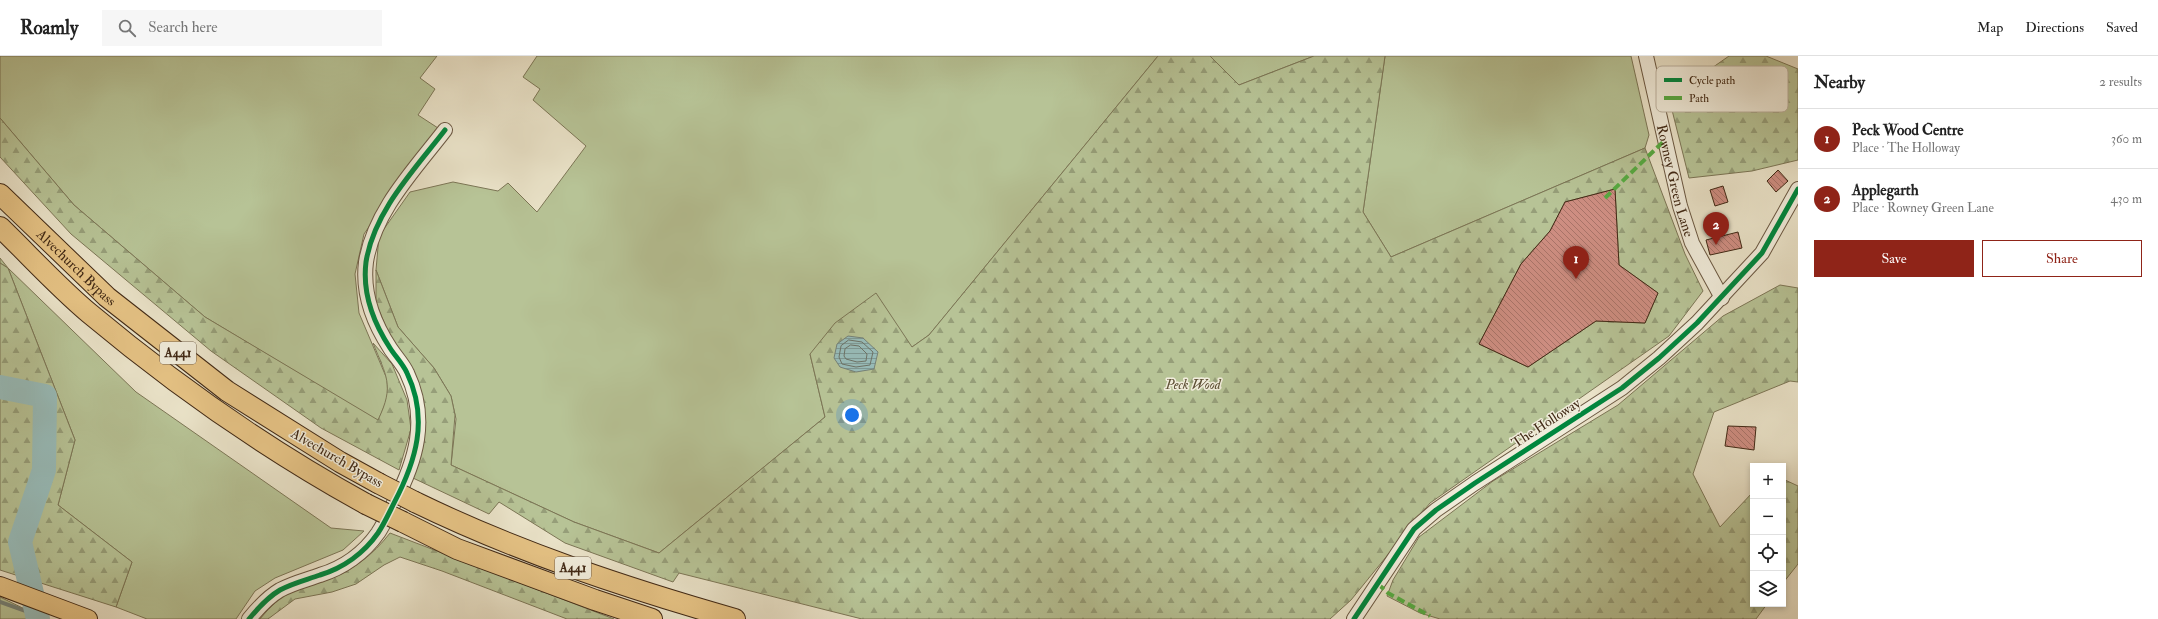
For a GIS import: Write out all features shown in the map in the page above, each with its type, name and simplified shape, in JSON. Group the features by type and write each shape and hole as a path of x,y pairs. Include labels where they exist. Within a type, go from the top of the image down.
{"highway":[{"name":"Alvechurch Bypass","path":"0,194 107,298 227,391 340,462 378,483 472,530 604,580 735,619"},
{"name":"Alvechurch Bypass","path":"0,227 89,313 215,411 326,482 366,504 458,549 652,619"}],"main road":[{"path":"2,587 58,606 88,619"}],"street":[{"name":"Rowney Green Lane","path":"1646,56 1656,100"},
{"name":"Rowney Green Lane","path":"1659,112 1680,206 1692,243 1722,298"},
{"path":"249,619 259,607 279,590 331,571 352,559 362,551 378,532 409,475 417,445 419,428 415,393 406,372 379,331 372,314 367,298 366,263 376,230 390,203 445,130"},
{"name":"The Holloway","path":"1354,619 1414,529 1436,510 1475,482 1622,388 1659,358 1722,298 1762,253 1798,189"}],"green space":[{"path":"0,56 437,56 420,78 435,89 418,115 438,128 364,234 355,274 359,313 387,379 388,397 378,421 205,317 74,205 0,118"},
{"path":"537,56 1158,56 929,335 912,347 810,354 825,417 659,553 574,522 451,465 456,419 451,396 434,368 398,327 376,270 379,236 410,192 453,182 498,191 508,183 537,212 586,146 533,100 540,89 523,77"},
{"name":"Peck Wood","path":"1158,56 1210,56 1239,85 1314,56 1385,56 1363,212 1391,257 1645,148 1685,254 1703,291 1669,336 1430,503 1351,600 1330,619 862,619 679,573 673,582 565,543 499,502 489,514 413,478 422,447 424,418 376,303 376,270 398,327 434,368 451,396 455,415 451,465 574,522 659,553 825,417 810,354 835,323 876,293 912,347 929,335","holes":["1615,189 1619,265 1658,293 1645,323 1596,321 1528,367 1479,344 1521,264 1550,231 1565,202"]},
{"path":"1210,56 1314,56 1239,85"},
{"path":"1385,56 1631,56 1649,135 1645,148 1391,257 1363,212"},
{"path":"1729,56 1766,56 1798,69 1798,160 1752,171 1689,178 1672,112 1788,112 1788,66 1715,66"},
{"path":"0,118 74,205 205,317 378,420 386,398 387,381 373,343 392,364 407,400 411,429 399,470 321,428 211,351 71,234 0,157"},
{"path":"0,258 8,268 0,263"},
{"path":"0,263 8,268 75,440 58,505 132,562 116,607 0,570"},
{"path":"8,268 136,392 331,528 364,531 343,550 275,578 255,591 236,619 147,619 116,607 132,562 58,505 75,440"},
{"path":"1780,285 1798,288 1798,382 1790,381 1714,412 1693,474 1720,527 1750,495 1750,607 1765,607 1756,619 1440,619 1420,613 1387,596 1393,580 1419,537 1493,481 1618,405 1723,316"},
{"path":"1786,480 1798,486 1798,564 1786,579"},
{"path":"390,533 614,619 567,619 442,571 400,557 384,565 356,584 332,592 295,599 268,619 260,619 282,597 334,577 352,568 376,549"},
{"path":"0,597 37,615 39,619 0,619"}],"water":[{"path":"848,336 863,338 878,352 874,369 856,372 840,367 834,358 837,344"}],"building":[{"path":"1778,170 1788,181 1776,192 1767,181"},
{"path":"1723,186 1728,202 1715,206 1710,190"},
{"path":"1615,189 1619,265 1658,293 1645,323 1596,321 1528,367 1479,344 1521,264 1550,231 1565,202"},
{"path":"1738,232 1742,248 1710,255 1706,240"},
{"path":"1728,426 1756,427 1754,450 1725,446"}],"waterway":[{"path":"0,387 45,396 44,470 20,542 38,619"},
{"path":"0,602 37,615"}],"marked path":[{"path":"1605,198 1665,140"},
{"path":"1378,584 1388,593 1430,616"}],"cycle path":[{"path":"249,619 263,603 280,590 295,583 329,572 345,564 360,553 380,530 402,487 414,456 417,440 417,407 414,390 407,373 384,338 370,307 367,296 365,274 366,262 370,243 387,208 409,175 445,130"},
{"path":"1354,619 1414,529 1436,510 1622,388 1659,358 1697,323 1762,253 1798,189"}],"place":[{"name":"Applegarth","path":"1716,245"},
{"name":"Peck Wood Centre","path":"1576,279"}]}
